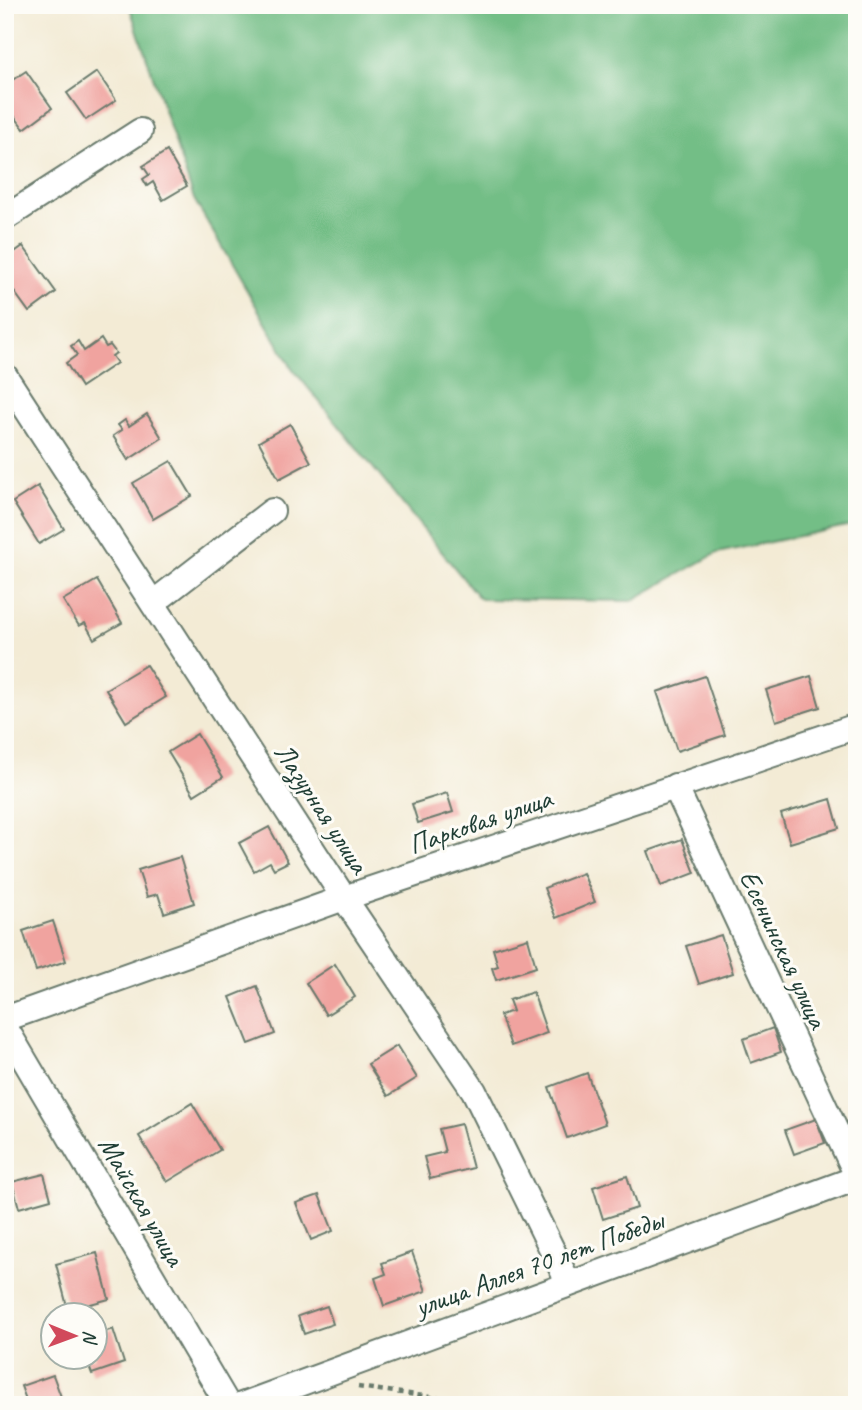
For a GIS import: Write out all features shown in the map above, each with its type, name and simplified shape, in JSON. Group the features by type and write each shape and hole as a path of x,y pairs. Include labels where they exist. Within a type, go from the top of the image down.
{"street":[{"path":"5,218 140,131"},
{"name":"Лазурная улица","path":"5,376 474,1091 569,1284"},
{"path":"153,603 272,510"},
{"name":"Парковая улица","path":"5,1019 345,898 857,726"},
{"name":"Есенинская улица","path":"675,786 857,1177"},
{"name":"Майская улица","path":"5,1027 228,1405"},
{"name":"улица Аллея 70 лет Победы","path":"242,1405 857,1177"}],"path":[{"path":"347,1385 489,1405"}],"green space":[{"path":"129,5 857,5 857,524 717,553 631,601 480,599 292,368 194,199"}],"building":[{"path":"26,71 52,108 24,129 5,103 5,85"},
{"path":"97,72 116,100 86,120 67,93"},
{"path":"167,151 187,186 163,200 153,182 147,186 143,179 149,175 143,166"},
{"path":"23,246 56,292 29,312 5,279 5,259"},
{"path":"101,339 106,347 110,345 116,353 112,356 117,363 81,387 66,363 77,355 71,346 78,341 84,351"},
{"path":"147,414 162,438 128,460 113,436 122,430 118,425 125,420 129,426"},
{"path":"290,424 311,462 279,479 259,442"},
{"path":"171,461 192,496 153,519 133,483"},
{"path":"38,486 64,529 39,544 13,502"},
{"path":"97,580 122,623 94,639 85,623 79,626 63,600"},
{"path":"146,665 166,697 126,722 106,689"},
{"path":"705,676 725,735 677,751 657,692"},
{"path":"811,676 820,707 776,721 766,690"},
{"path":"197,734 223,777 194,795 168,752"},
{"path":"447,793 453,812 418,823 412,804"},
{"path":"831,799 839,828 790,843 781,814"},
{"path":"269,827 288,862 274,869 270,862 254,871 239,843"},
{"path":"682,839 695,873 661,886 648,851"},
{"path":"180,857 194,903 164,913 158,894 147,897 138,870"},
{"path":"583,873 595,902 556,918 544,888"},
{"path":"53,921 66,961 36,971 23,931"},
{"path":"721,935 733,973 699,984 686,946"},
{"path":"528,938 536,967 496,980 492,968 498,966 493,949"},
{"path":"335,964 355,997 326,1015 306,983"},
{"path":"257,986 275,1034 249,1044 230,997"},
{"path":"533,992 547,1033 511,1046 500,1015 513,1011 509,1000"},
{"path":"773,1028 781,1052 751,1063 743,1039"},
{"path":"397,1046 417,1078 388,1096 368,1064"},
{"path":"587,1073 605,1124 567,1138 549,1087"},
{"path":"192,1103 220,1150 167,1182 139,1136"},
{"path":"816,1119 825,1143 794,1154 785,1130"},
{"path":"461,1124 473,1168 430,1179 424,1157 445,1152 439,1129"},
{"path":"44,1174 51,1199 19,1208 12,1182"},
{"path":"627,1176 637,1208 603,1219 593,1187"},
{"path":"319,1195 333,1231 311,1240 296,1203"},
{"path":"412,1252 426,1291 384,1306 375,1278 386,1274 382,1263"},
{"path":"97,1253 109,1299 98,1302 66,1302 56,1264"},
{"path":"327,1306 333,1324 304,1334 298,1316"},
{"path":"113,1329 124,1363 108,1368 108,1331"},
{"path":"53,1375 64,1405 28,1405 21,1386"}]}
